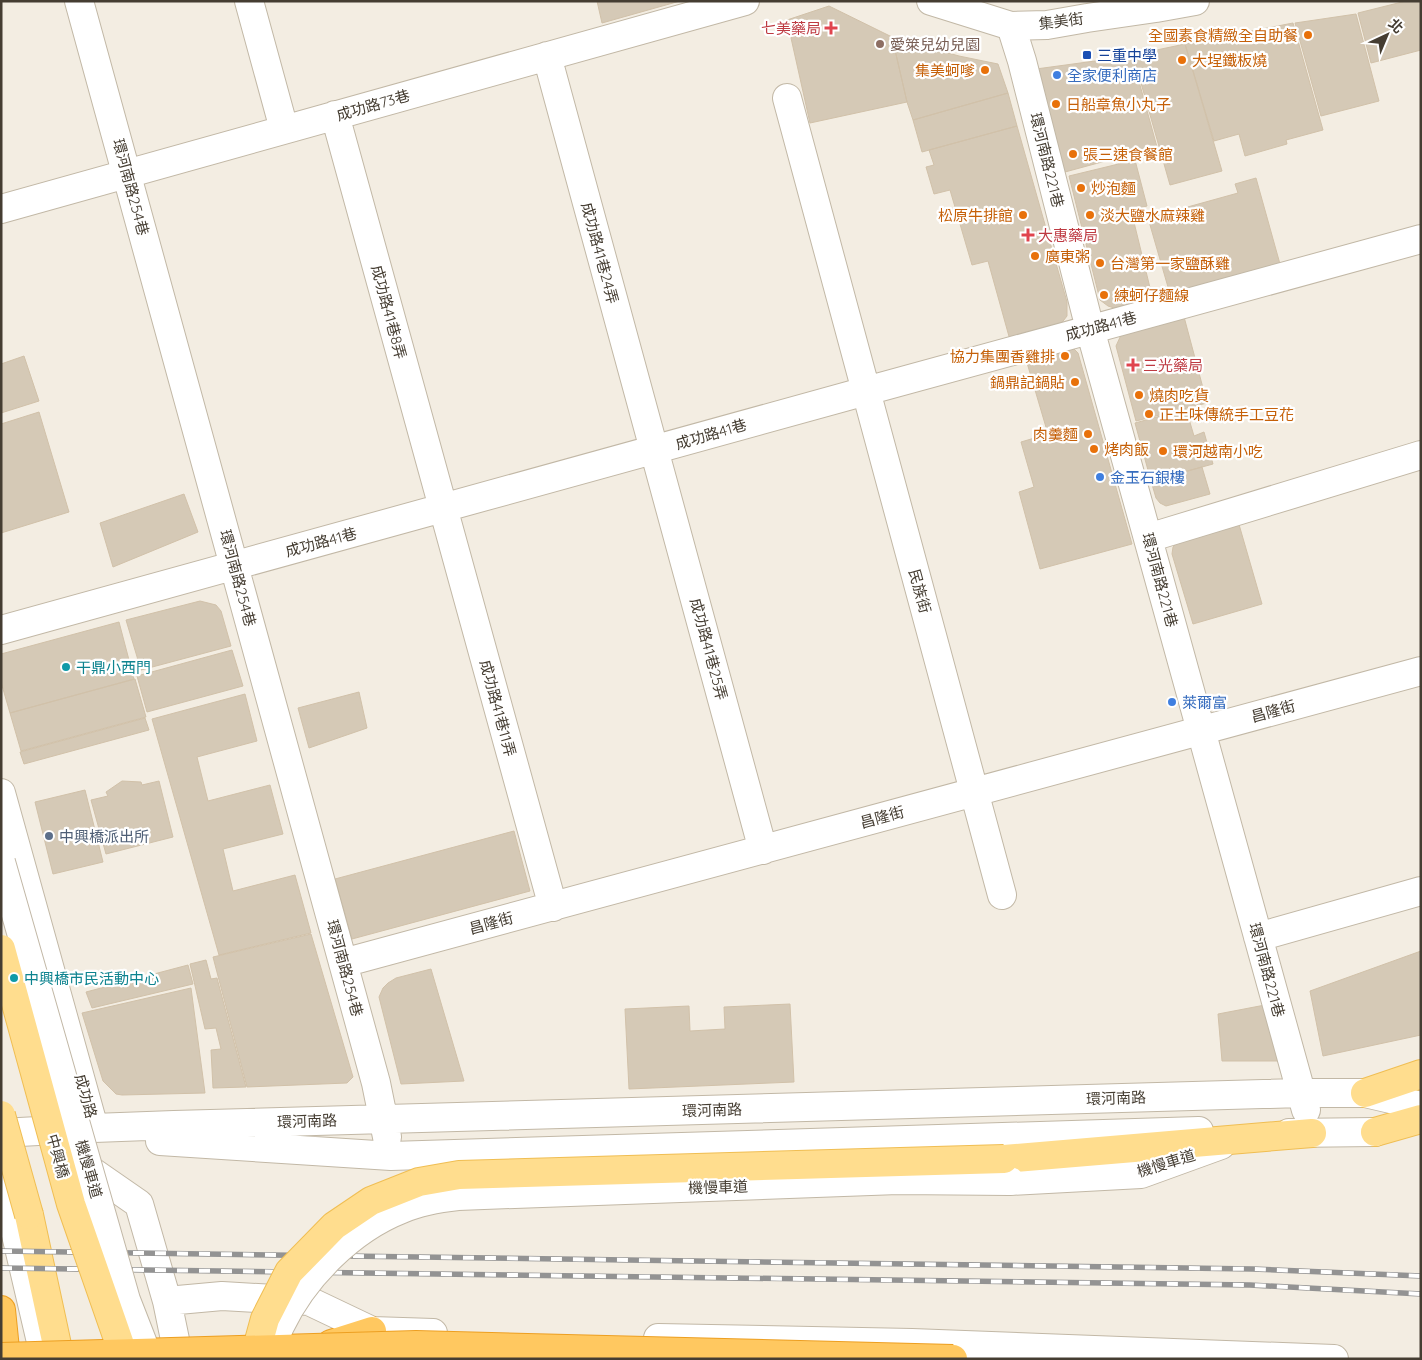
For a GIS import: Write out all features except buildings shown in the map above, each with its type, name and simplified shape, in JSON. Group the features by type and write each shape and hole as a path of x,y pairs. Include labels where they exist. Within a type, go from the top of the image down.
{"highway":[{"path":"1,1310 6,1359"},
{"path":"123,1359 303,1353 372,1331"},
{"path":"1,1358 416,1345 952,1359"},
{"path":"1,1358 19,1359"}],"main road":[{"name":"中興橋","path":"1,949 71,1204 123,1359"},
{"path":"1365,1093 1421,1074"},
{"path":"1,1115 28,1215 60,1359"},
{"path":"1375,1132 1421,1119"},
{"path":"254,1359 264,1319 289,1272 334,1226 370,1201 420,1182 459,1175 1007,1170 1237,1139 1312,1133"}],"street":[{"name":"環河南路254巷","path":"79,1 376,1083 391,1156"},
{"path":"249,1 284,129"},
{"name":"成功路73巷","path":"1,209 744,1"},
{"name":"集美街","path":"931,1 1011,26 1047,25 1195,1"},
{"name":"環河南路221巷","path":"1011,26 1022,60 1090,329 1312,1133"},
{"name":"成功路41巷24弄","path":"547,56 654,449"},
{"name":"民族街","path":"788,98 1002,895"},
{"name":"成功路41巷8弄","path":"335,115 443,508"},
{"name":"成功路41巷","path":"1,630 1421,239"},
{"name":"成功路41巷25弄","path":"654,449 763,850"},
{"path":"1148,538 1421,456"},
{"name":"成功路41巷11弄","path":"443,508 553,907"},
{"name":"昌隆街","path":"343,963 1421,671"},
{"name":"成功路","path":"1,793 94,1128 36,1134"},
{"name":"機慢車道","path":"1,862 126,1300 148,1359"},
{"path":"1258,937 1421,891"},
{"name":"環河南路","path":"1,1133 94,1128 1301,1092 1365,1093 1421,1106"},
{"name":"環河南路","path":"36,1134 391,1156 1194,1131 1375,1132"},
{"path":"1,1154 36,1134 139,1204 167,1302 178,1357"},
{"name":"機慢車道","path":"270,1359 280,1327 293,1302 309,1278 331,1256 378,1220 403,1208 432,1199 458,1196 888,1181 1007,1170"},
{"path":"1,1178 45,1359"},
{"path":"167,1302 222,1296 309,1301 372,1331 912,1351 1334,1359"}],"railway":[{"path":"1,1251 1253,1269 1421,1276"},
{"path":"1,1268 1250,1285 1421,1294"}],"place":[{"name":"七美藥局","path":"831,28"},
{"name":"全國素食精緻全自助餐","path":"1308,35"},
{"name":"愛箂兒幼兒園","path":"880,44"},
{"name":"三重中學","path":"1087,55"},
{"name":"大埕鐵板燒","path":"1182,60"},
{"name":"集美蚵嗲","path":"985,70"},
{"name":"全家便利商店","path":"1057,75"},
{"name":"日船章魚小丸子","path":"1056,104"},
{"name":"張三速食餐館","path":"1073,154"},
{"name":"炒泡麵","path":"1081,188"},
{"name":"松原牛排館","path":"1023,215"},
{"name":"淡大鹽水麻辣雞","path":"1090,215"},
{"name":"大惠藥局","path":"1028,235"},
{"name":"廣東粥","path":"1035,256"},
{"name":"台灣第一家鹽酥雞","path":"1100,263"},
{"name":"練蚵仔麵線","path":"1104,295"},
{"name":"協力集團香雞排","path":"1065,356"},
{"name":"三光藥局","path":"1133,365"},
{"name":"鍋鼎記鍋貼","path":"1075,382"},
{"name":"燒肉吃貨","path":"1139,395"},
{"name":"正土味傳統手工豆花","path":"1149,414"},
{"name":"肉羹麵","path":"1088,434"},
{"name":"烤肉飯","path":"1094,449"},
{"name":"環河越南小吃","path":"1163,451"},
{"name":"金玉石銀樓","path":"1100,477"},
{"name":"干鼎小西門","path":"66,667"},
{"name":"萊爾富","path":"1172,702"},
{"name":"中興橋派出所","path":"49,836"},
{"name":"中興橋市民活動中心","path":"14,978"}]}
